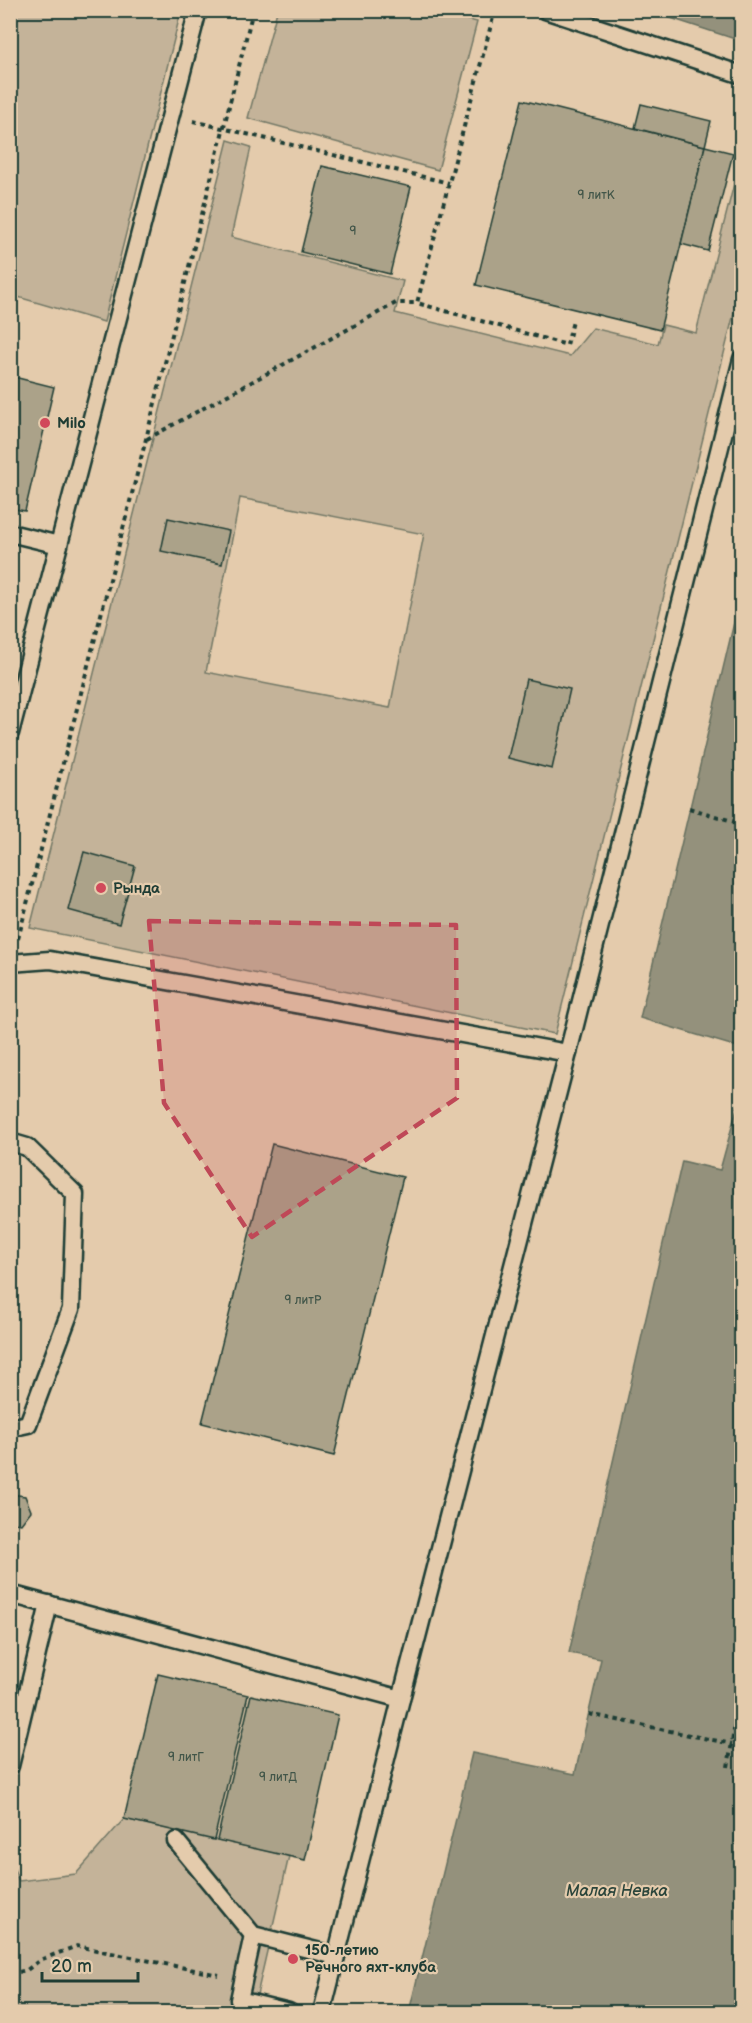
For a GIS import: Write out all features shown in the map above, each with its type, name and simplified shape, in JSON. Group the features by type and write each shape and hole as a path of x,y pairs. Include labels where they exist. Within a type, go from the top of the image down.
{"lane":[{"path":"10,733 198,10"},
{"path":"545,10 741,75"},
{"path":"322,2013 568,1053 741,359"},
{"path":"10,533 59,545"},
{"path":"11,963 50,960 568,1053"},
{"path":"10,1142 27,1147 75,1194 71,1309 28,1424 10,1428"},
{"path":"10,1594 401,1699"},
{"path":"10,1766 49,1604"},
{"path":"176,1841 253,1935 336,1956"},
{"path":"253,1935 238,2000 289,2013"}],"path":[{"path":"11,963 254,10"},
{"path":"417,303 495,10"},
{"path":"224,129 449,183"},
{"path":"146,439 396,303 417,303 567,345 573,321"},
{"path":"689,808 741,824"},
{"path":"590,1714 732,1744"},
{"path":"729,1767 735,1724"},
{"path":"10,1974 27,1970 40,1960 77,1946 243,1980"}],"highlighted area":[{"path":"149,921 456,925 457,1098 252,1237 164,1103"}],"shaded area":[{"path":"10,11 181,11 104,322 11,295"},
{"path":"277,11 434,11 477,22 438,170 248,118"},
{"path":"228,140 251,147 231,237 403,281 395,313 570,356 593,328 658,344 663,325 696,333 736,176 741,178 741,285 555,1034 30,928","holes":["240,498 424,534 390,708 206,672"]},
{"path":"124,1819 289,1856 253,2012 11,2012 10,1860 19,1881 76,1874"}],"water":[{"path":"649,11 741,11 741,41"},
{"path":"741,593 742,1048 640,1018"},
{"name":"Малая Невка","path":"741,1094 741,2012 409,2012 472,1753 575,1774 601,1659 569,1653 682,1161 720,1170"}],"building":[{"path":"522,100 705,146 660,330 476,285"},
{"path":"641,104 711,121 705,146 635,128"},
{"path":"705,146 733,153 708,251 681,244"},
{"path":"322,166 411,187 390,274 301,252"},
{"path":"10,376 54,387 25,511 10,508"},
{"path":"168,518 229,531 222,564 161,551"},
{"path":"526,679 570,689 552,769 508,758"},
{"name":"Рында","path":"84,852 135,866 119,924 68,910"},
{"path":"272,1144 403,1177 334,1456 202,1423"},
{"path":"10,1494 25,1496 31,1511 21,1524 10,1522"},
{"path":"10,1635 17,1637 10,1666"},
{"path":"158,1674 248,1695 214,1840 124,1819"},
{"path":"251,1695 338,1715 305,1860 217,1840"}],"place":[{"name":"Milo","path":"45,423"},
{"name":"Рында","path":"101,888"},
{"name":"150-летию Речного яхт-клуба","path":"293,1959"}]}
